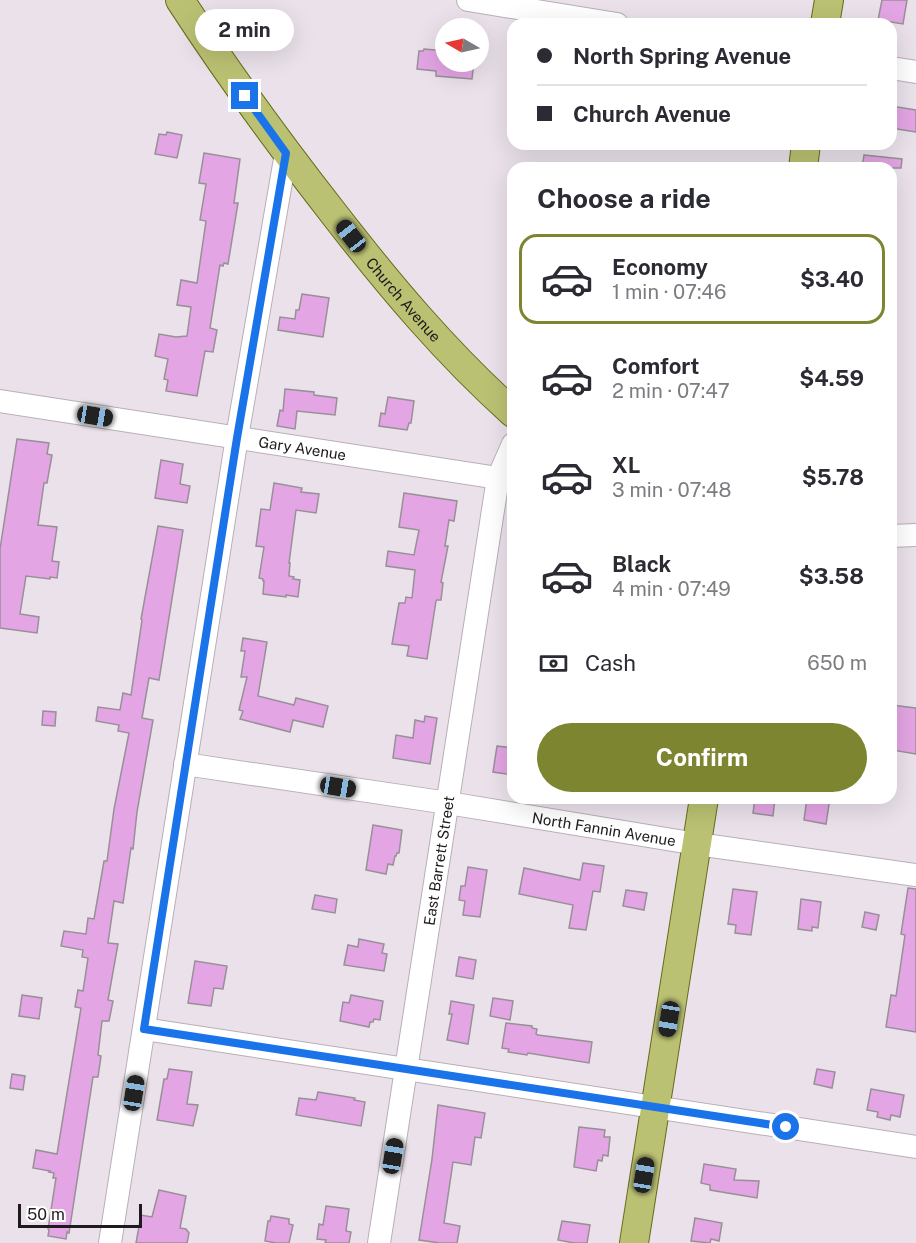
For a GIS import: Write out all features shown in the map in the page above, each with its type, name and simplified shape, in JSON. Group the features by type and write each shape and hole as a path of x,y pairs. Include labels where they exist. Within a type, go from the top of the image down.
{"main road":[{"name":"Church Avenue","path":"180,0 286,153 376,269 472,376 507,408"},
{"path":"826,18 829,0"},
{"path":"634,1243 703,804"}],"street":[{"path":"468,0 580,18"},
{"path":"897,69 916,72"},
{"path":"110,1243 237,438 286,153"},
{"name":"Gary Avenue","path":"0,401 498,478"},
{"name":"East Barrett Street","path":"379,1243 498,478 507,458"},
{"path":"897,536 916,535"},
{"name":"North Fannin Avenue","path":"185,764 448,803 697,844 916,875"},
{"path":"144,1029 916,1147"}],"building":[{"path":"882,0 907,0 903,24 897,23 897,18 878,18"},
{"path":"424,49 435,50 435,71 417,69 419,51"},
{"path":"436,72 473,72 472,79 436,76"},
{"path":"897,107 916,110 916,132 897,129"},
{"path":"167,132 182,135 177,158 155,154 159,134 166,135"},
{"path":"204,153 240,159 234,203 238,203 228,264 220,265 210,328 217,330 213,352 205,351 197,396 166,391 168,380 164,379 168,359 155,356 159,334 187,336 191,307 177,305 181,280 197,283 206,221 200,220 206,184 199,183"},
{"path":"864,155 902,159 901,168 897,168 897,162 863,162"},
{"path":"302,294 329,298 323,337 278,330 280,317 295,319"},
{"path":"285,389 314,392 314,395 337,398 335,415 297,411 295,429 277,426 280,410 283,411"},
{"path":"388,397 414,401 411,423 407,430 379,426 381,413 385,414"},
{"path":"17,439 49,443 47,454 52,455 47,483 44,483 38,525 57,527 52,561 59,562 57,578 26,576 20,614 39,617 37,633 0,628 0,549"},
{"path":"161,460 183,464 180,484 190,486 187,503 155,498"},
{"path":"274,483 302,488 301,492 319,494 316,513 296,510 289,576 300,580 298,597 263,594 264,581 259,578 264,547 256,546 261,509 270,510"},
{"path":"404,493 457,501 454,521 449,520 441,600 436,601 427,659 407,656 409,646 392,644 399,603 405,603 406,597 412,598 415,570 386,566 388,551 414,555 419,530 399,527"},
{"path":"158,526 183,530 159,680 149,678 142,718 153,720 123,903 114,901 108,943 118,944 108,1000 113,1001 109,1021 102,1021 98,1077 93,1077 69,1233 67,1232 66,1239 48,1236 56,1178 53,1178 54,1173 33,1168 36,1150 57,1154 81,1008 75,1007 78,990 83,991 88,958 82,957 83,950 61,946 64,931 86,934 88,918 94,919 104,861 107,861 114,809 129,733 118,731 119,725 96,721 98,707 120,710 123,693 131,695 141,619"},
{"path":"243,638 267,642 258,696 294,705 296,698 328,706 323,727 293,720 290,732 240,719 243,711 239,710 247,677 241,677 245,651 241,651"},
{"path":"897,706 916,708 916,754 897,751"},
{"path":"43,711 56,712 55,726 42,725"},
{"path":"425,716 437,718 430,764 393,758 396,735 413,738 415,720 424,722"},
{"path":"497,746 507,747 507,774 493,772"},
{"path":"754,804 774,804 773,816 753,813"},
{"path":"806,804 829,804 826,824 804,820"},
{"path":"373,825 402,830 399,853 395,856 393,865 388,864 386,874 366,870"},
{"path":"583,863 604,866 600,892 593,891 586,930 569,928 573,905 519,894 524,868 580,880"},
{"path":"468,867 487,870 480,917 463,915 465,901 459,900 461,886 465,886"},
{"path":"908,888 916,889 916,1032 886,1027 891,995 896,996 905,935 901,934"},
{"path":"733,889 757,892 751,935 735,933 736,925 728,924"},
{"path":"626,890 647,893 644,910 623,906"},
{"path":"315,895 337,899 335,913 312,909"},
{"path":"801,899 821,902 818,928 812,927 812,931 798,929"},
{"path":"865,912 879,915 876,930 862,927"},
{"path":"359,939 384,944 382,953 387,954 384,971 344,965 348,945 358,947"},
{"path":"459,957 476,960 473,979 456,976"},
{"path":"195,961 227,966 223,989 214,988 211,1006 188,1003"},
{"path":"22,995 42,998 39,1019 19,1016"},
{"path":"351,995 383,1001 380,1020 374,1019 370,1022 369,1027 340,1021 343,1002 349,1003"},
{"path":"493,998 513,1001 510,1020 490,1016"},
{"path":"451,1001 474,1005 468,1044 447,1040 452,1014 449,1014"},
{"path":"506,1023 532,1026 537,1029 536,1034 538,1035 592,1042 589,1063 508,1052 509,1049 502,1048"},
{"path":"169,1069 192,1072 187,1104 198,1105 193,1126 157,1120 164,1079 167,1079"},
{"path":"817,1069 835,1072 832,1088 814,1084"},
{"path":"12,1074 25,1076 23,1090 10,1088"},
{"path":"871,1089 904,1095 900,1117 891,1115 890,1120 877,1117 878,1112 867,1110"},
{"path":"318,1092 355,1098 354,1100 365,1102 361,1126 296,1115 299,1098 316,1100"},
{"path":"438,1105 485,1113 481,1138 475,1137 471,1165 453,1162 444,1223 460,1226 457,1243 419,1240"},
{"path":"579,1127 605,1130 604,1137 610,1137 608,1156 603,1155 602,1161 598,1160 596,1171 574,1167"},
{"path":"704,1164 736,1169 734,1180 759,1181 757,1198 710,1190 710,1185 701,1183"},
{"path":"159,1190 186,1196 180,1228 186,1229 189,1233 187,1243 136,1243 141,1215 152,1217"},
{"path":"326,1206 349,1209 346,1231 351,1232 349,1243 325,1243 326,1240 317,1239 319,1224 323,1225"},
{"path":"271,1216 289,1219 289,1224 293,1225 289,1243 265,1241"},
{"path":"695,1218 722,1223 719,1241 711,1239 710,1243 691,1241"},
{"path":"562,1221 590,1225 587,1243 558,1240"}],"route":[{"path":"245,96 286,153 237,438 144,1029 786,1127"}]}
